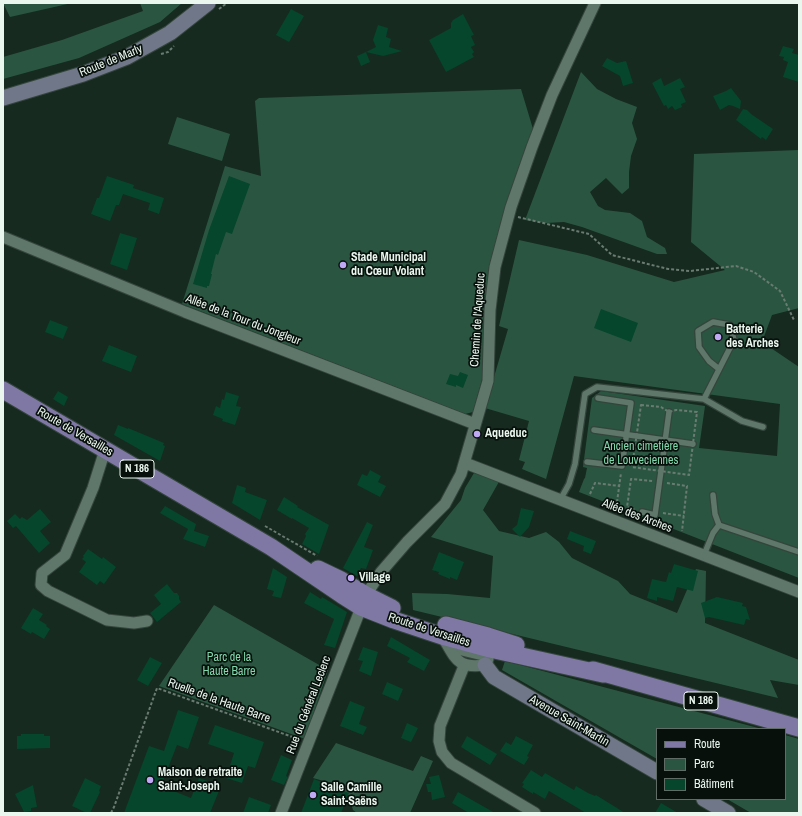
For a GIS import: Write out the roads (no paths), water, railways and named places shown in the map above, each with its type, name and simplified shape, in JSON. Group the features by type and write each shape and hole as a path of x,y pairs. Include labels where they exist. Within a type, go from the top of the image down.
{"main road":[{"name":"Route de Versailles","path":"3,390 271,547 342,595 402,613 488,652"},
{"name":"Route de Versailles","path":"363,601 394,620 446,643 603,674 799,728"}],"street":[{"name":"Route de Marly","path":"3,98 83,74 127,57 170,34 208,3"},
{"name":"Chemin de l'Aqueduc","path":"363,601 381,572 407,542 445,504 461,474 488,381 490,310 495,267 509,215 532,147 552,95 595,3"},
{"name":"Allée de la Tour du Jongleur","path":"3,237 185,312 475,424"},
{"path":"105,450 93,488 65,555 42,574 41,585 48,592 107,620 134,624 147,621"},
{"name":"Allée des Arches","path":"465,463 799,592"},
{"name":"Rue du Général Leclerc","path":"282,813 363,601"},
{"path":"446,643 455,659 464,666 477,666 488,652"},
{"name":"Avenue Saint-Martin","path":"488,652 494,677 656,771"},
{"path":"464,666 440,726 439,741 442,752 451,763 535,813"},
{"path":"706,800 728,813"}],"lane":[{"path":"704,399 734,340 730,324 713,322 698,331 699,347 709,361 719,369"},
{"path":"560,500 569,484 575,464 585,394 597,387 704,399 742,421 762,426"},
{"path":"587,462 622,466 631,403 598,398"},
{"path":"642,512 655,515 669,412"},
{"path":"594,430 693,444"},
{"path":"713,495 715,514 719,525"},
{"path":"719,525 799,552"},
{"path":"704,556 713,533 719,525"}],"place":[{"name":"Stade Municipal du Cœur Volant","path":"343,265"},
{"name":"Batterie des Arches","path":"718,337"},
{"name":"Aqueduc","path":"477,434"},
{"name":"Village","path":"351,578"},
{"name":"Maison de retraite Saint-Joseph","path":"150,780"},
{"name":"Salle Camille Saint-Saëns","path":"313,795"}],"park label":[{"name":"Ancien cimetière de Louveciennes","path":"641,454"},
{"name":"Parc de la Haute Barre","path":"229,665"}]}
